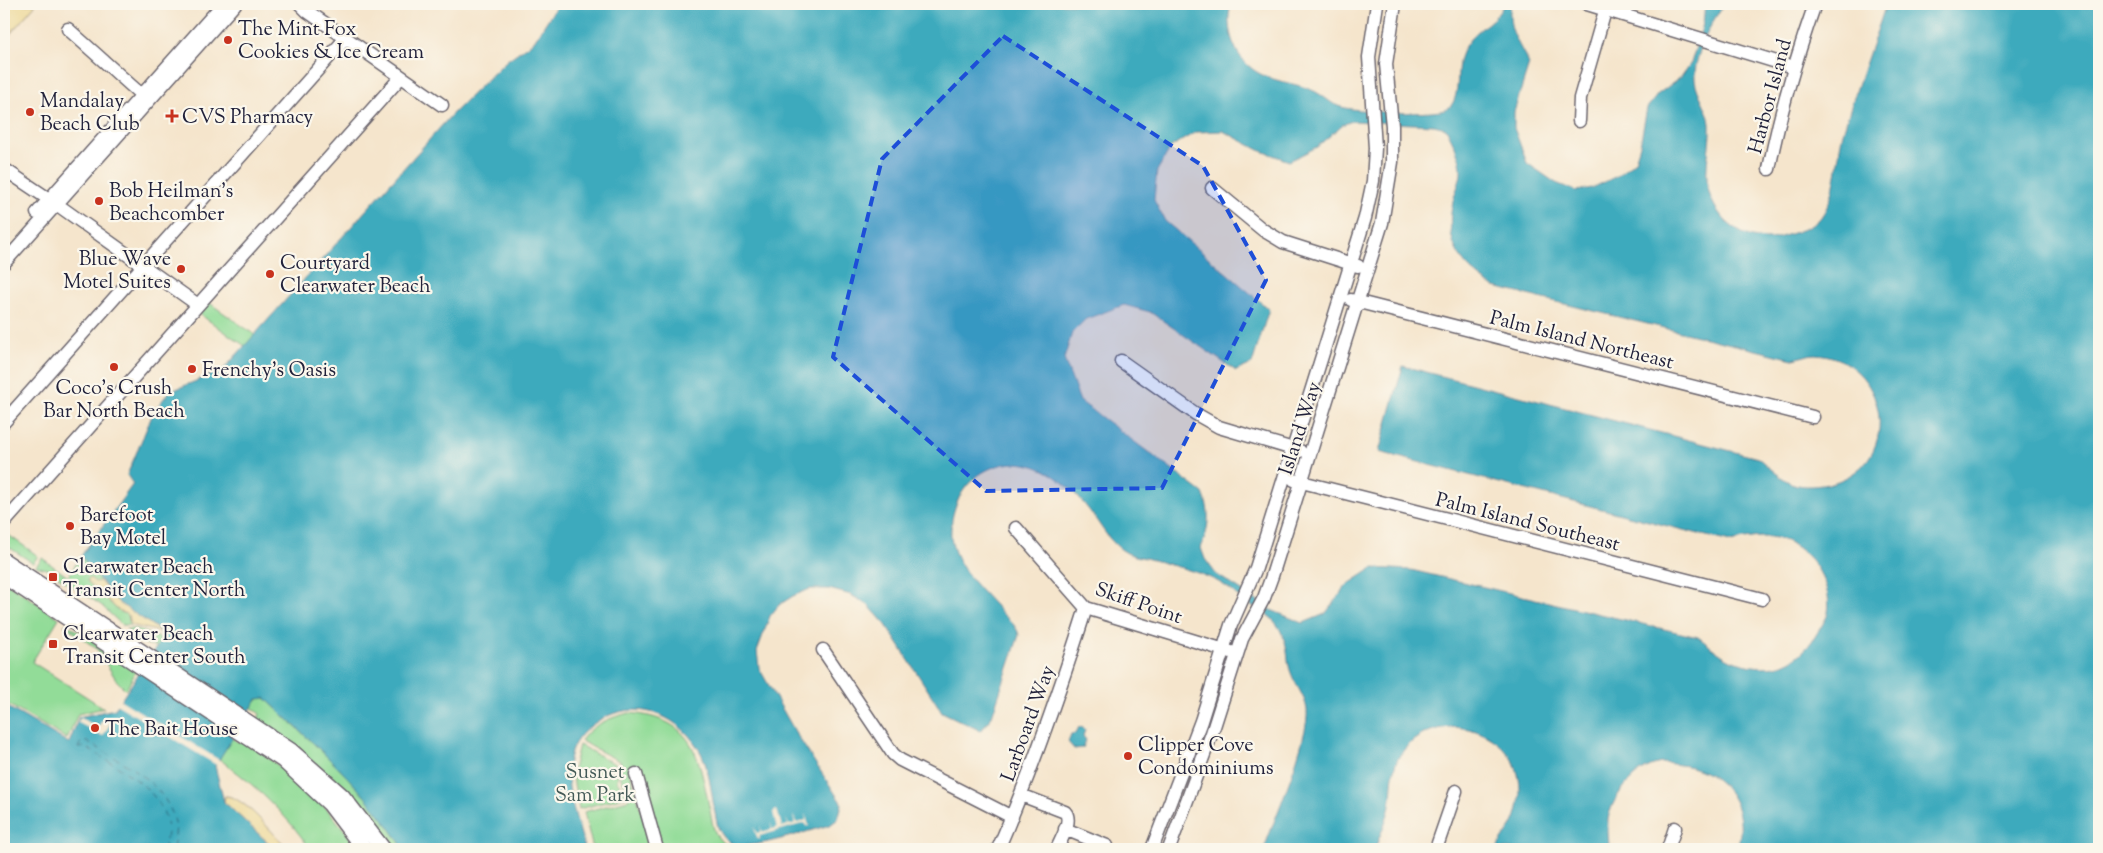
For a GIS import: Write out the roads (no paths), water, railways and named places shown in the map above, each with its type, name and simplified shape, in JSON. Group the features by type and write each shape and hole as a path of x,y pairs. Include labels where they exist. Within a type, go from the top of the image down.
{"main road":[{"path":"4,561 142,660"},
{"path":"4,576 142,660 246,728 291,751 327,781 358,814 383,849"},
{"path":"246,728 330,804 364,849"}],"street":[{"path":"145,98 223,4"},
{"path":"4,251 52,202 145,98 235,4"},
{"path":"300,4 442,105"},
{"name":"Island Way","path":"1155,844 1202,721 1223,649 1249,589 1365,218 1373,181 1375,148 1369,56 1377,4"},
{"name":"Island Way","path":"1170,847 1212,733 1236,653 1264,598 1382,223 1390,186 1392,126 1386,64 1395,4"},
{"path":"1587,4 1607,7 1692,36 1793,67"},
{"name":"Harbor Island","path":"1769,169 1778,122 1793,67 1816,4"},
{"path":"1578,121 1580,98 1607,7"},
{"path":"68,29 145,98"},
{"path":"4,422 346,38"},
{"path":"4,523 401,77"},
{"path":"4,169 198,305"},
{"path":"1212,188 1263,230 1283,242 1368,269"},
{"path":"4,263 52,202"},
{"name":"Palm Island Northeast","path":"1341,297 1813,417"},
{"path":"1121,360 1196,414 1220,427 1310,454"},
{"name":"Palm Island Southeast","path":"1284,478 1762,599"},
{"name":"Skiff Point","path":"1016,528 1086,608 1236,653"},
{"name":"Larboard Way","path":"998,849 1022,795 1060,694 1086,608"},
{"path":"823,650 893,754 900,760 1012,817"},
{"path":"636,774 657,849"},
{"path":"1436,849 1456,791"},
{"path":"1022,795 1065,812 1068,816 1057,849"},
{"path":"1668,849 1675,828"},
{"path":"1065,829 1107,846"},
{"path":"1155,844 1170,847"}],"water":[{"path":"558,4 1231,4 1229,20 1231,37 1243,60 1256,72 1273,79 1308,88 1335,105 1346,108 1394,112 1427,112 1447,109 1452,105 1455,99 1459,61 1465,46 1476,33 1495,17 1504,4 1511,4 1510,21 1512,28 1529,64 1514,112 1514,128 1527,163 1556,183 1576,191 1592,188 1617,176 1635,161 1647,108 1658,94 1681,77 1691,63 1703,24 1705,4 1725,4 1704,40 1695,71 1696,86 1708,113 1710,124 1708,188 1718,212 1726,221 1747,235 1771,239 1809,226 1818,221 1827,208 1834,187 1843,133 1886,4 2099,4 2099,849 1737,849 1740,819 1730,793 1709,774 1695,768 1662,763 1637,774 1617,797 1608,819 1609,849 1497,849 1513,823 1518,809 1520,790 1516,769 1507,752 1492,739 1475,731 1456,727 1436,729 1418,737 1399,757 1394,770 1389,811 1375,849 1264,849 1303,739 1307,710 1302,694 1290,670 1285,643 1276,623 1217,581 1202,574 1133,555 1122,550 1109,537 1085,505 1062,482 1034,466 1019,463 1004,464 979,475 961,494 952,519 952,541 955,553 961,564 977,586 1012,623 1019,635 992,716 981,731 942,712 886,625 868,605 851,595 829,589 810,589 793,596 779,605 770,616 757,651 759,668 797,735 842,804 838,819 830,825 758,844 737,845 731,843 723,836 718,827 707,769 701,753 692,740 682,729 656,714 628,711 613,714 598,721 578,738 571,752 568,764 569,788 585,849 404,849 374,807 357,788 265,698 257,699 215,766 224,802 275,849 4,849 4,705 69,743 79,717 115,709 162,639 161,631 119,603 81,556 133,484 127,475 154,411 169,392 223,370 454,112 506,61 534,41","holes":["1352,121 1434,125 1446,128 1461,165 1460,179 1453,201 1451,216 1453,241 1463,261 1482,279 1494,287 1793,359 1815,354 1839,360 1858,372 1871,390 1878,411 1878,433 1871,454 1856,471 1832,483 1817,486 1800,486 1787,481 1758,458 1403,366 1379,452 1730,542 1765,537 1787,542 1798,548 1815,566 1822,577 1828,601 1828,613 1824,622 1812,642 1795,658 1785,663 1763,667 1736,662 1726,658 1698,637 1411,570 1373,568 1347,585 1325,614 1303,623 1271,610 1216,574 1205,559 1201,548 1208,520 1206,500 1203,493 1080,401 1064,359 1072,333 1086,319 1124,305 1150,312 1236,371 1252,364 1269,309 1165,221 1154,200 1157,171 1171,147 1196,132 1223,131 1259,150 1289,161 1317,147 1342,125"]},
{"path":"1079,727 1085,730 1083,736 1086,740 1083,748 1074,749 1068,742 1071,734 1076,733"}],"place":[{"name":"The Mint Fox Cookies & Ice Cream","path":"228,40"},
{"name":"Mandalay Beach Club","path":"30,112"},
{"name":"CVS Pharmacy","path":"172,116"},
{"name":"Bob Heilman's Beachcomber","path":"99,201"},
{"name":"Blue Wave Motel Suites","path":"181,269"},
{"name":"Courtyard Clearwater Beach","path":"270,274"},
{"name":"Coco's Crush Bar North Beach","path":"114,367"},
{"name":"Frenchy's Oasis","path":"192,369"},
{"name":"Barefoot Bay Motel","path":"70,526"},
{"name":"Clearwater Beach Transit Center North","path":"53,577"},
{"name":"Clearwater Beach Transit Center South","path":"53,644"},
{"name":"The Bait House","path":"95,728"},
{"name":"Clipper Cove Condominiums","path":"1128,756"}],"park label":[{"name":"Susnet Sam Park","path":"595,782"}]}
